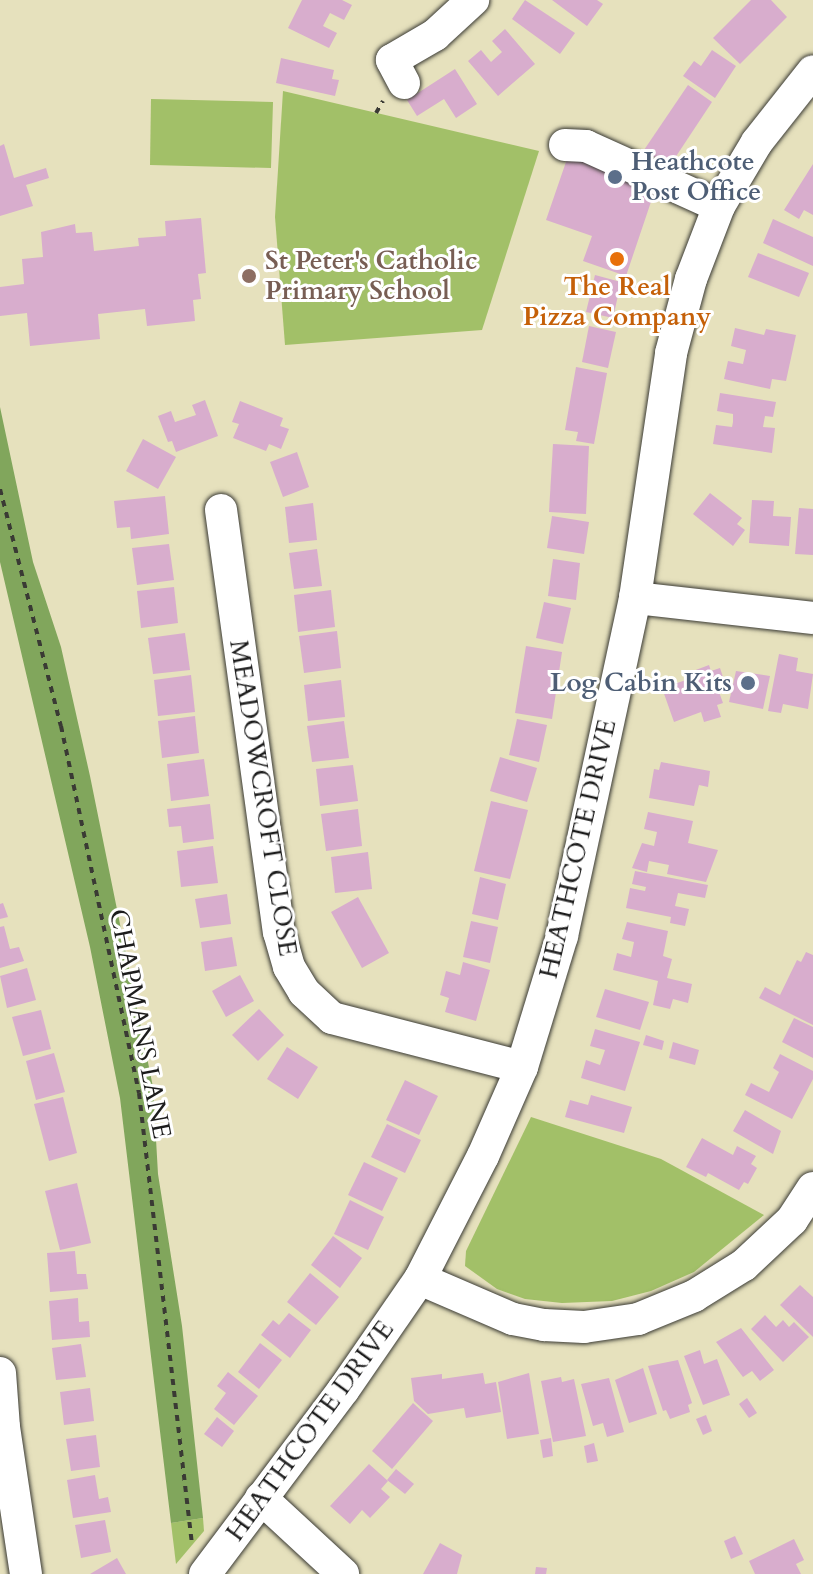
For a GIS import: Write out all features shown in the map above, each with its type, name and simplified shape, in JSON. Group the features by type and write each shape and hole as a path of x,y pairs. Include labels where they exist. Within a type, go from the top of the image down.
{"street":[{"path":"393,63 435,35 473,0"},
{"name":"HEATHCOTE DRIVE","path":"200,1566 261,1498 344,1389 420,1279 483,1156 522,1067 562,936 635,598 671,353 691,279 719,206 757,142 813,71"},
{"path":"565,145 586,146 719,206"},
{"name":"MEADOWCROFT CLOSE","path":"221,510 279,932 289,967 304,992 332,1018 522,1067"},
{"path":"635,598 813,618"},
{"path":"420,1279 513,1319 544,1325 584,1327 638,1319 694,1296 744,1265 792,1220 813,1188"},
{"path":"0,1373 4,1427 26,1574"},
{"path":"261,1498 343,1574"}],"path":[{"name":"CHAPMANS LANE","path":"0,489 61,726 139,1093 200,1566"}],"green space":[{"path":"283,91 539,151 482,330 285,345 275,217"},
{"path":"151,99 273,102 271,168 150,165"},
{"path":"0,407 33,562 61,647 153,1087 158,1174 182,1326 203,1518 171,1523 120,1098 90,947 0,562"},
{"path":"531,1117 661,1159 764,1215 694,1272 651,1291 612,1301 562,1303 525,1299 497,1289 465,1266 466,1251"},
{"path":"203,1518 204,1531 176,1564 171,1523"}],"building":[{"path":"302,0 342,0 352,5 344,20 330,13 323,26 337,33 329,48 288,28"},
{"path":"525,0 575,33 560,54 512,19"},
{"path":"552,0 597,0 603,4 587,26"},
{"path":"751,0 771,0 787,17 740,64 713,38"},
{"path":"505,29 535,64 498,96 468,61 481,50 491,62 502,52 492,41"},
{"path":"712,50 736,66 715,98 683,76 694,61 701,66"},
{"path":"281,58 334,70 332,79 339,80 335,96 276,83"},
{"path":"455,69 477,104 456,118 444,99 417,116 407,100"},
{"path":"688,85 712,102 669,167 644,150"},
{"path":"4,144 14,178 46,168 49,178 26,185 33,206 0,216 0,146"},
{"path":"582,155 658,181 626,276 583,261 592,236 546,220 567,159"},
{"path":"813,164 813,215 804,210 799,219 784,210"},
{"path":"201,218 206,273 198,274 201,299 193,300 195,321 147,326 145,309 98,314 100,339 30,346 27,313 0,316 0,287 24,284 22,259 43,257 41,232 75,224 76,233 92,232 94,251 139,246 138,238 166,236 165,221"},
{"path":"773,219 813,237 813,266 763,243"},
{"path":"758,253 809,273 799,297 748,277"},
{"path":"595,275 621,282 613,318 586,312"},
{"path":"589,326 616,332 608,368 582,362"},
{"path":"735,328 764,335 766,329 796,335 786,381 772,379 770,389 724,379 728,361 743,364 746,350 731,346"},
{"path":"576,367 607,373 594,444 576,441 578,432 565,430"},
{"path":"720,393 776,402 773,417 765,416 763,427 775,428 772,453 713,444 716,425 732,427 733,422 733,414 717,411"},
{"path":"205,400 218,436 176,452 172,441 168,442 158,416 171,411 175,422 196,415 192,405"},
{"path":"240,401 283,418 280,426 289,429 281,449 269,444 266,451 233,438 239,424 232,422"},
{"path":"143,439 176,457 158,489 126,471"},
{"path":"553,444 589,446 586,514 549,512"},
{"path":"297,452 309,487 283,497 270,462"},
{"path":"710,493 742,518 737,524 745,530 733,546 693,514"},
{"path":"165,496 169,534 131,539 130,527 117,528 114,501"},
{"path":"752,500 774,501 773,516 791,517 789,546 749,543"},
{"path":"313,503 317,540 289,543 285,507"},
{"path":"799,508 813,509 813,555 795,554"},
{"path":"552,516 589,522 584,554 547,548"},
{"path":"169,544 174,580 137,585 132,548"},
{"path":"317,549 322,586 294,589 289,553"},
{"path":"553,559 580,563 576,600 548,596"},
{"path":"174,587 178,623 141,628 137,591"},
{"path":"331,590 335,627 298,632 294,595"},
{"path":"544,602 571,608 563,644 536,638"},
{"path":"337,631 341,668 304,673 299,636"},
{"path":"185,633 190,670 153,674 148,638"},
{"path":"526,646 562,652 552,719 515,713"},
{"path":"779,654 798,658 796,671 813,674 808,709 783,704 781,713 768,711"},
{"path":"709,665 711,671 720,668 727,689 719,692 723,703 717,705 721,717 704,722 701,712 674,722 662,688 695,677 693,671"},
{"path":"736,671 770,676 763,709 729,702"},
{"path":"191,675 195,712 158,716 154,680"},
{"path":"341,680 345,717 308,721 304,685"},
{"path":"195,716 199,753 162,758 158,721"},
{"path":"517,719 547,725 539,762 509,755"},
{"path":"344,721 349,758 312,762 307,726"},
{"path":"500,757 537,768 527,802 490,791"},
{"path":"204,759 209,796 171,801 167,764"},
{"path":"661,762 710,771 708,787 699,785 694,806 649,798 654,769 659,770"},
{"path":"353,765 358,801 320,806 316,769"},
{"path":"491,801 528,810 510,879 474,871"},
{"path":"210,804 214,839 183,843 181,826 169,827 167,809"},
{"path":"358,809 362,846 326,851 321,814"},
{"path":"648,812 693,821 688,843 718,850 706,882 667,874 669,865 649,861 647,872 632,868 642,843 654,846 657,832 644,829"},
{"path":"213,846 218,883 181,887 177,851"},
{"path":"368,852 372,889 335,893 331,857"},
{"path":"635,871 708,885 705,898 678,893 675,906 689,909 685,926 670,923 671,917 626,908 630,888 645,891 646,887 632,884"},
{"path":"480,877 506,884 498,920 472,914"},
{"path":"227,894 231,924 200,928 195,899"},
{"path":"358,897 389,953 362,968 331,912"},
{"path":"3,903 8,917 0,919 0,904"},
{"path":"471,921 498,927 490,963 463,957"},
{"path":"627,922 668,931 663,956 672,959 667,978 692,984 688,1003 673,999 670,1009 653,1005 658,981 613,970 617,953 631,957 634,942 622,939"},
{"path":"4,926 10,949 19,947 24,961 0,968 0,927"},
{"path":"232,937 237,966 205,971 201,942"},
{"path":"806,952 813,955 813,1025 759,998 765,987 780,995 797,960 801,962"},
{"path":"463,962 490,970 476,1021 445,1012 449,998 440,995 446,971 460,975"},
{"path":"27,968 36,1000 7,1008 0,976"},
{"path":"240,975 254,1001 226,1017 212,991"},
{"path":"605,989 649,1002 640,1030 596,1017"},
{"path":"259,1009 284,1035 258,1061 232,1035"},
{"path":"41,1010 51,1049 23,1056 12,1017"},
{"path":"794,1018 813,1027 813,1058 782,1042"},
{"path":"595,1029 640,1042 625,1091 581,1078 586,1060 600,1065 605,1050 590,1046"},
{"path":"646,1035 664,1041 662,1050 643,1045"},
{"path":"673,1042 699,1050 695,1065 669,1058"},
{"path":"287,1047 318,1067 298,1099 267,1079"},
{"path":"54,1053 65,1092 36,1100 26,1061"},
{"path":"780,1054 813,1071 813,1079 792,1119 745,1095 751,1083 769,1092 779,1072 773,1068"},
{"path":"405,1080 438,1096 419,1135 386,1120"},
{"path":"591,1095 632,1107 624,1133 565,1117 570,1100 588,1105"},
{"path":"63,1097 77,1153 49,1161 34,1104"},
{"path":"745,1110 781,1131 773,1154 733,1131"},
{"path":"387,1124 421,1140 405,1173 371,1157"},
{"path":"702,1138 733,1155 737,1146 756,1156 751,1164 757,1168 748,1184 744,1182 739,1190 708,1173 706,1177 686,1167"},
{"path":"364,1162 398,1178 382,1211 348,1195"},
{"path":"77,1183 91,1243 60,1250 45,1191"},
{"path":"350,1200 384,1217 368,1250 334,1234"},
{"path":"333,1236 362,1258 340,1288 311,1265"},
{"path":"75,1251 77,1274 86,1274 88,1289 50,1292 47,1253"},
{"path":"310,1273 339,1297 316,1325 287,1302"},
{"path":"800,1285 813,1297 813,1337 780,1305"},
{"path":"78,1298 79,1322 89,1321 90,1337 52,1340 49,1301"},
{"path":"289,1313 311,1330 290,1358 261,1335 273,1320 279,1325"},
{"path":"765,1315 776,1327 783,1320 789,1327 794,1322 809,1337 783,1362 751,1329"},
{"path":"741,1328 774,1370 760,1381 752,1371 743,1377 716,1342"},
{"path":"260,1343 282,1360 259,1389 238,1372"},
{"path":"81,1344 86,1377 56,1380 52,1348"},
{"path":"700,1350 704,1364 717,1359 730,1395 703,1405 684,1356"},
{"path":"678,1360 692,1403 688,1405 690,1412 670,1419 666,1410 663,1411 648,1366"},
{"path":"643,1368 657,1414 629,1423 615,1380"},
{"path":"228,1372 258,1396 234,1425 214,1409 226,1393 217,1386"},
{"path":"483,1373 485,1384 496,1382 501,1412 466,1418 464,1408 428,1414 414,1401 411,1378 442,1374 442,1379"},
{"path":"529,1373 539,1434 507,1439 498,1382"},
{"path":"561,1377 562,1382 574,1379 586,1436 553,1442 541,1381"},
{"path":"609,1378 624,1432 607,1437 603,1423 593,1426 581,1384"},
{"path":"90,1388 94,1421 64,1425 60,1392"},
{"path":"747,1398 757,1413 749,1418 739,1404"},
{"path":"413,1403 433,1421 392,1469 372,1451"},
{"path":"706,1415 712,1431 703,1435 696,1419"},
{"path":"217,1417 234,1431 222,1447 204,1434"},
{"path":"96,1435 100,1467 71,1471 66,1439"},
{"path":"551,1438 553,1456 543,1458 540,1440"},
{"path":"594,1443 598,1461 587,1463 584,1446"},
{"path":"369,1464 388,1481 381,1489 390,1497 370,1518 362,1510 350,1524 330,1506"},
{"path":"396,1469 414,1484 405,1494 387,1480"},
{"path":"95,1475 99,1499 108,1497 111,1512 73,1518 67,1480"},
{"path":"105,1520 111,1552 81,1558 75,1525"},
{"path":"735,1536 743,1554 731,1559 724,1541"},
{"path":"794,1539 804,1560 796,1564 801,1574 755,1574 749,1561"},
{"path":"440,1543 462,1555 457,1574 423,1574"},
{"path":"117,1558 126,1574 90,1574"},
{"path":"536,1567 547,1568 546,1574 535,1574"}],"place":[{"name":"Heathcote Post Office","path":"615,177"},
{"name":"The Real Pizza Company","path":"617,259"},
{"name":"St Peter's Catholic Primary School","path":"249,276"},
{"name":"Log Cabin Kits","path":"748,683"}]}
